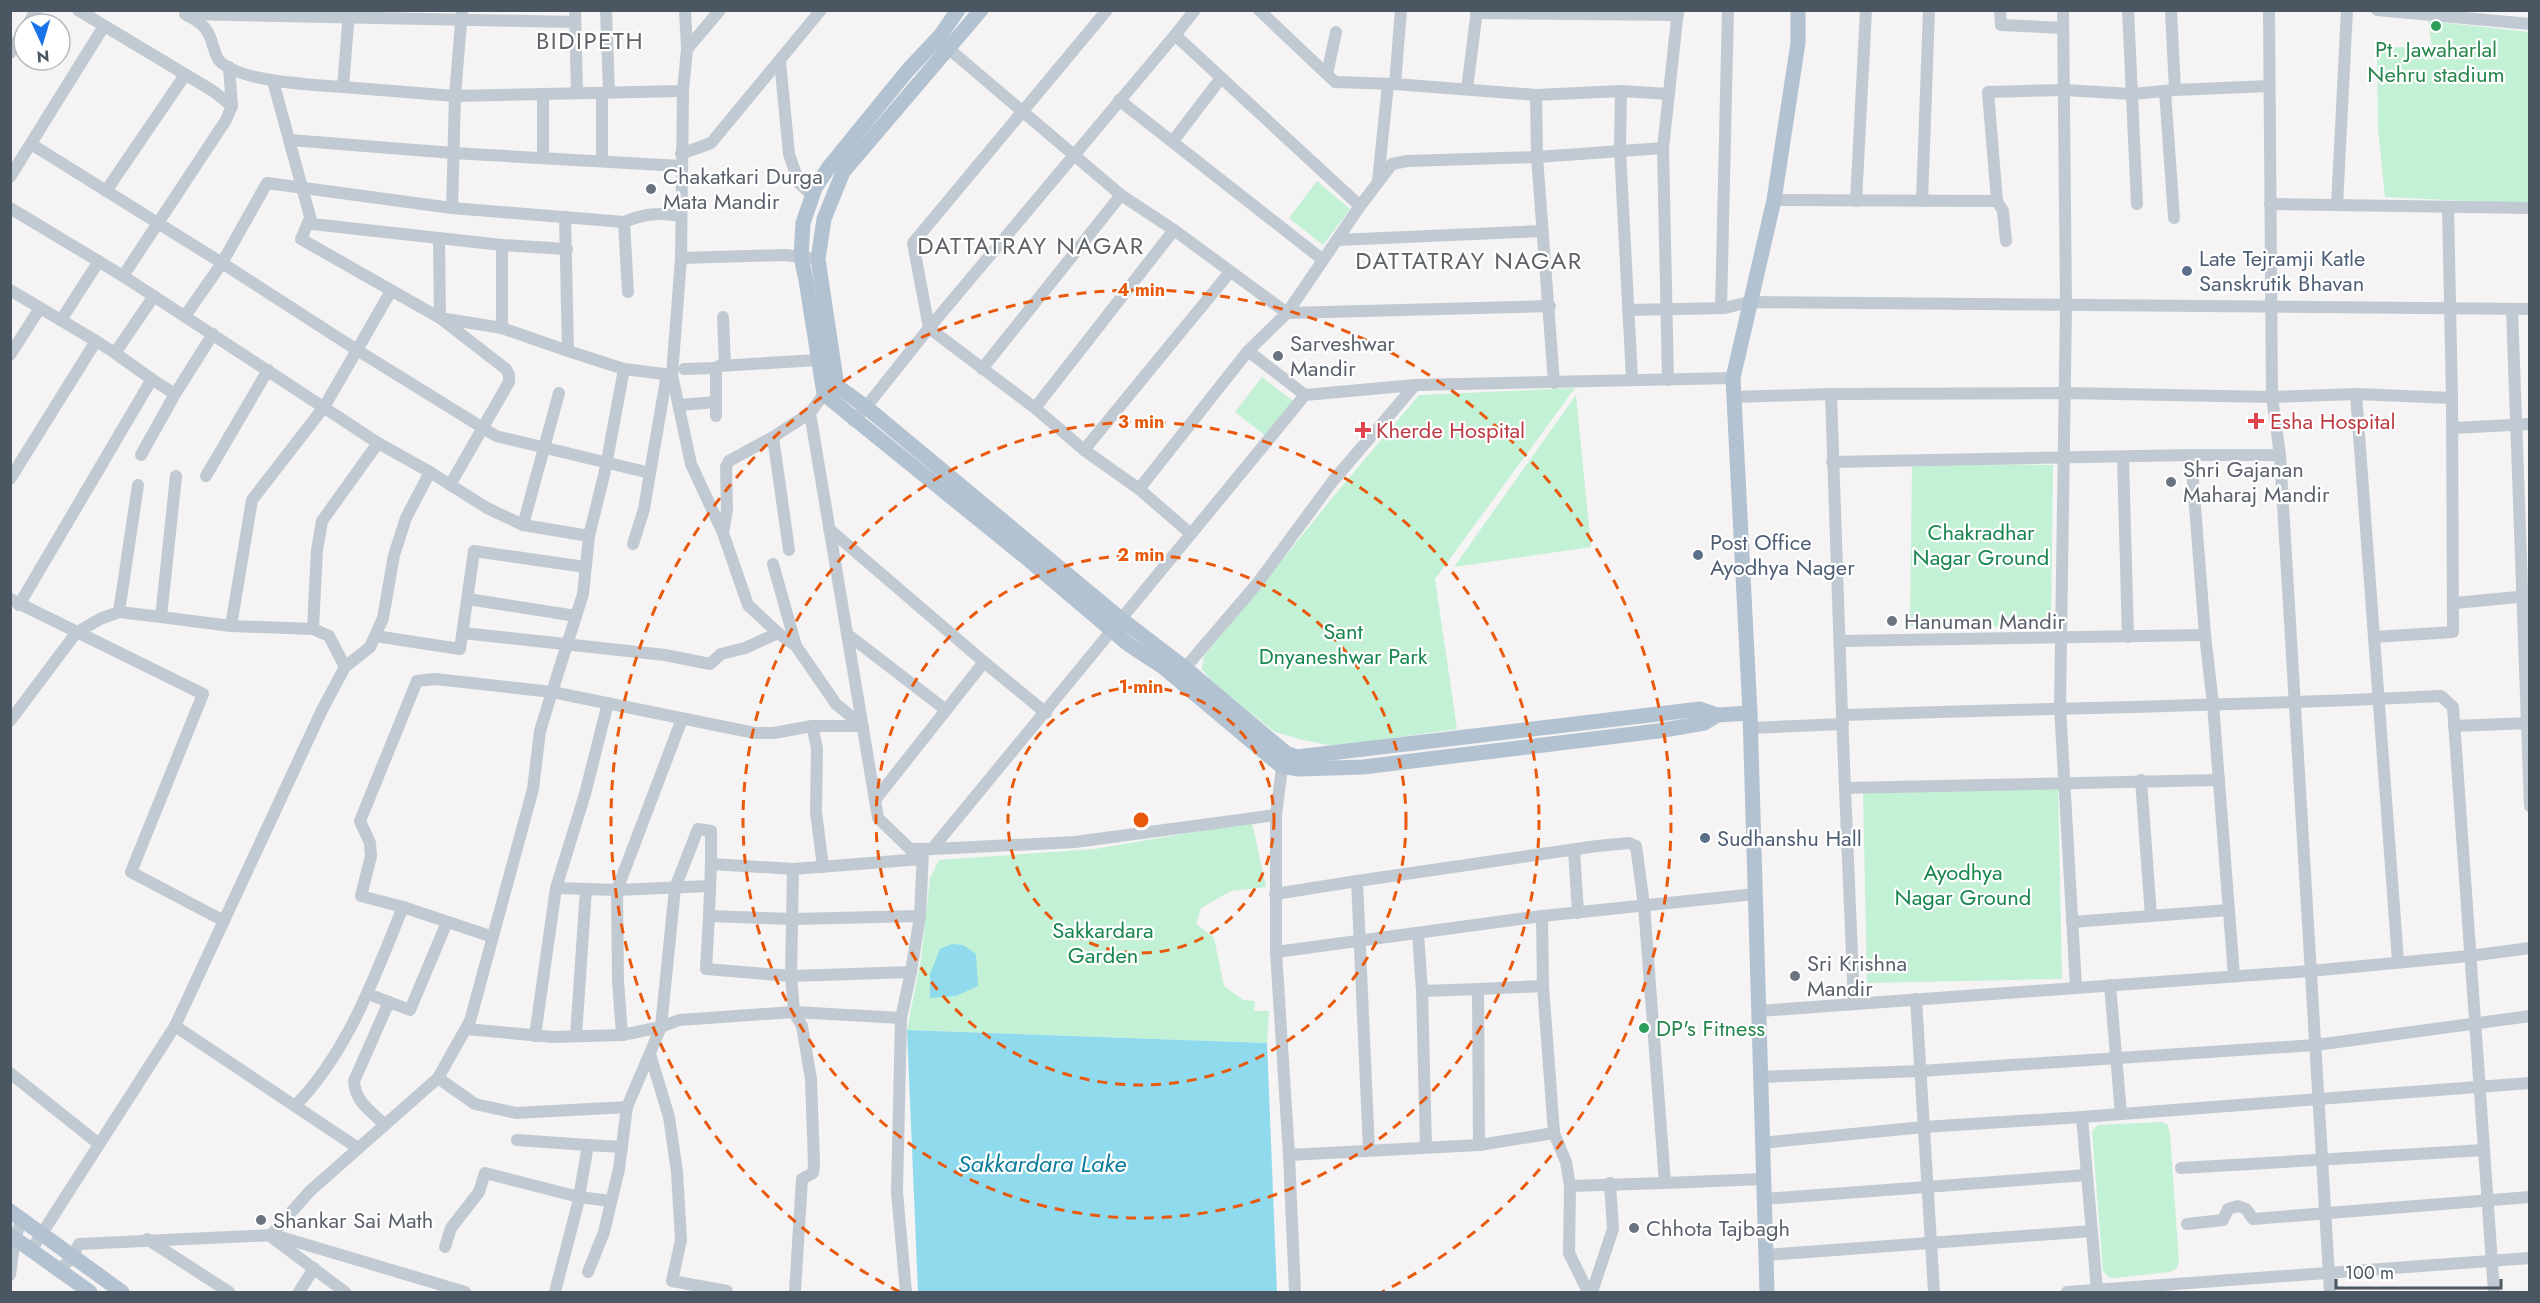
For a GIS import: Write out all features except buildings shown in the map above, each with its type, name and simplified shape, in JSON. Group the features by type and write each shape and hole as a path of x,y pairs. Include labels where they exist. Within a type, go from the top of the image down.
{"main road":[{"path":"958,10 940,36 908,70 829,167 813,196 804,223 801,257 817,360 830,390 853,420 1117,625 1185,668 1223,710"},
{"path":"830,390 818,259 824,219 843,172 981,10"},
{"path":"1767,1293 1761,1143 1751,720 1733,378 1774,200 1798,43 1798,10"},
{"path":"830,390 866,407 1163,667 1223,710 1283,759 1484,743 1700,709 1717,715 1751,720"},
{"path":"16,1215 122,1293"},
{"path":"13,1237 90,1293"}],"street":[{"path":"78,10 232,106"},
{"path":"602,162 606,10"},
{"path":"633,544 644,509 650,473 674,373 681,258 682,91 687,49 685,10"},
{"path":"687,49 720,10"},
{"path":"290,140 602,162 681,160 711,143 821,10"},
{"path":"1107,10 913,243 929,328 1035,408 1084,450 1139,489 1191,534"},
{"path":"853,420 1195,10"},
{"path":"1259,10 1335,82 1536,95 1621,91 1669,94"},
{"path":"1378,182 1401,10"},
{"path":"1721,308 1728,10"},
{"path":"1856,201 1866,10"},
{"path":"1922,201 1929,10"},
{"path":"2000,10 2001,25 2064,28"},
{"path":"2063,10 2066,306 2060,707 2076,987"},
{"path":"2128,10 2137,204"},
{"path":"2171,10 2170,91 2174,218"},
{"path":"2269,10 2271,397 2280,455 2330,1293"},
{"path":"2337,205 2347,10"},
{"path":"2377,10 2529,24"},
{"path":"184,12 206,28 218,58 230,67 273,81 455,96 682,91"},
{"path":"184,12 575,16 577,93"},
{"path":"1467,89 1477,12 1678,13 1663,148 1668,380"},
{"path":"343,87 349,14"},
{"path":"452,208 455,96 462,15"},
{"path":"10,177 104,26"},
{"path":"1327,74 1336,32"},
{"path":"1175,35 1360,206"},
{"path":"949,49 1121,195 1174,230 1287,313 1550,306"},
{"path":"780,61 789,154 799,183 813,196"},
{"path":"123,276 226,120 232,106 230,67"},
{"path":"106,191 185,75"},
{"path":"1173,141 1221,78"},
{"path":"273,81 312,224 502,245 567,249"},
{"path":"2006,241 2003,211 1997,201 1988,92 2064,90 2132,94 2269,86"},
{"path":"1621,91 1620,150 1632,379"},
{"path":"543,94 543,158"},
{"path":"1536,95 1541,231 1550,306 1554,383"},
{"path":"1119,100 1323,260"},
{"path":"31,144 496,436 650,473"},
{"path":"1139,489 1248,351 1287,313 1360,206 1392,164 1407,161 1537,157 1663,148"},
{"path":"185,316 222,263 267,183 452,208 565,218 624,222 638,216 652,214 680,216"},
{"path":"982,369 1121,195"},
{"path":"1774,200 1997,201"},
{"path":"2270,204 2529,208"},
{"path":"10,207 123,276 378,444 430,472 487,508 524,525 589,536"},
{"path":"2374,637 2453,632 2455,603 2454,428 2448,207"},
{"path":"310,218 301,239 440,318 506,369 509,382 450,485"},
{"path":"565,218 568,351"},
{"path":"624,222 628,292"},
{"path":"1035,408 1174,230"},
{"path":"1337,240 1541,231"},
{"path":"439,238 440,318"},
{"path":"502,245 502,328"},
{"path":"681,258 786,255 818,259"},
{"path":"61,320 99,261"},
{"path":"1084,450 1230,272"},
{"path":"10,290 96,341 175,394"},
{"path":"231,626 252,500 324,407 391,291"},
{"path":"115,353 154,296"},
{"path":"1628,310 1721,308 1749,302 2529,309"},
{"path":"10,355 40,308"},
{"path":"2512,309 2526,597 2529,806"},
{"path":"716,416 723,317"},
{"path":"440,318 502,328 624,369 674,373 817,360"},
{"path":"141,456 175,394 213,334"},
{"path":"10,479 96,341"},
{"path":"1248,351 1305,395 1415,385 1733,378"},
{"path":"270,1236 310,1191 438,1078 471,1021 533,789 540,731 583,594 589,536 606,464 624,369"},
{"path":"206,476 268,370"},
{"path":"674,373 691,464 723,533 748,605 778,633 796,646"},
{"path":"150,378 149,384 15,602 203,694 131,872 224,921"},
{"path":"1185,668 1256,585 1332,482 1415,385"},
{"path":"723,533 727,510 726,467 729,461 810,413 830,390"},
{"path":"524,525 559,393"},
{"path":"1734,397 1831,394 2065,393 2271,397 2356,394 2452,398"},
{"path":"1831,394 1854,1003"},
{"path":"2356,394 2398,961"},
{"path":"906,1293 897,1192 901,1018 920,916 926,852 1046,713 1305,395"},
{"path":"679,405 716,402"},
{"path":"810,413 878,818 910,849 926,852"},
{"path":"2454,428 2529,424"},
{"path":"773,437 789,550"},
{"path":"313,629 317,550 322,521 378,444"},
{"path":"2191,455 2205,635 2214,704 2234,976"},
{"path":"1832,462 2280,455"},
{"path":"2123,458 2128,637"},
{"path":"32,1249 175,1026 322,710 345,667 370,647 383,618 394,555 406,518 430,472"},
{"path":"161,617 176,476"},
{"path":"119,612 138,485"},
{"path":"829,529 1046,713"},
{"path":"375,636 460,649 474,551 585,567"},
{"path":"773,564 796,646 836,704 863,726"},
{"path":"2455,603 2526,597"},
{"path":"468,599 576,616"},
{"path":"10,721 76,633 100,619 119,612 231,626 313,629 329,636 345,667"},
{"path":"463,633 665,656 710,664 721,654 745,648 778,633"},
{"path":"847,634 946,710"},
{"path":"1840,641 2205,635"},
{"path":"875,800 984,662"},
{"path":"493,937 403,907 361,896 371,856 370,843 360,821 417,681 435,679 552,692 755,733 774,733 812,726 863,726"},
{"path":"1751,720 1843,719 2060,707 2295,704 2441,696 2453,707 2494,1293"},
{"path":"535,1035 556,888 585,794 608,704"},
{"path":"622,1035 618,981 617,890 682,718"},
{"path":"2454,726 2528,723"},
{"path":"812,726 817,748 816,812 823,867"},
{"path":"1283,759 1276,815 1276,952 1295,1293"},
{"path":"2141,780 2151,916"},
{"path":"1845,788 2219,780"},
{"path":"711,864 793,869 823,867 926,852 1075,842 1276,815"},
{"path":"588,1272 604,1232 622,1147 627,1107 661,1026 675,888 698,829 711,831 706,969 791,976 911,972"},
{"path":"1275,894 1574,850 1629,843 1636,846 1644,905 1665,1183"},
{"path":"1574,850 1578,913"},
{"path":"793,869 794,919 791,976 794,1012 802,1026 811,1080 814,1155 813,1173 802,1179 795,1293"},
{"path":"1358,881 1369,1150"},
{"path":"556,888 617,890 710,886"},
{"path":"576,1036 586,889"},
{"path":"1276,952 1542,916 1755,894"},
{"path":"295,1106 308,1093 328,1063 368,994 403,907"},
{"path":"2072,922 2229,910"},
{"path":"709,916 794,919 920,916"},
{"path":"1542,916 1543,986 1554,1133 1566,1162 1570,1186 1569,1253 1590,1293"},
{"path":"368,994 410,1010 447,922"},
{"path":"1418,933 1422,991 1426,1147"},
{"path":"1759,1011 2310,971 2529,948"},
{"path":"2110,985 2121,1114"},
{"path":"1422,991 1543,986"},
{"path":"1478,989 1479,1144"},
{"path":"1916,999 1934,1293"},
{"path":"385,1125 359,1100 355,1093 354,1081 389,1002"},
{"path":"466,1029 535,1035 622,1035 679,1020 794,1012 901,1018"},
{"path":"1760,1077 1920,1071 2316,1045 2529,1016"},
{"path":"175,1026 358,1148"},
{"path":"650,1054 669,1117 677,1172 681,1240 672,1281 729,1292"},
{"path":"10,1073 99,1144"},
{"path":"438,1078 475,1104 516,1113 627,1107"},
{"path":"1761,1143 2320,1097 2529,1083"},
{"path":"2082,1117 2097,1290"},
{"path":"1289,1155 1479,1144 1554,1133"},
{"path":"518,1140 622,1147"},
{"path":"555,1293 579,1197 588,1145"},
{"path":"2181,1168 2484,1150"},
{"path":"445,1247 451,1228 479,1191 485,1173 579,1197 611,1201"},
{"path":"1764,1199 2087,1175"},
{"path":"1570,1186 1763,1179"},
{"path":"1590,1293 1613,1229 1610,1184"},
{"path":"2187,1224 2223,1220 2228,1209 2238,1206 2246,1209 2253,1219 2529,1197"},
{"path":"10,1275 16,1215"},
{"path":"1766,1255 1931,1241 2092,1231"},
{"path":"270,1236 345,1293"},
{"path":"60,1270 72,1257 79,1244 146,1239 270,1236 448,1290 465,1293"},
{"path":"146,1239 229,1293"},
{"path":"2067,1293 2529,1258"},
{"path":"299,1293 314,1268"}],"green space":[{"path":"2428,21 2529,32 2529,204 2385,197 2378,130 2377,48 2432,46"},
{"path":"1317,181 1350,209 1323,245 1289,218"},
{"path":"1262,377 1293,401 1266,436 1235,412"},
{"name":"Sant Dnyaneshwar Park","path":"1575,388 1435,579 1457,729 1334,746 1303,740 1275,732 1213,683 1202,669 1204,656 1419,395"},
{"path":"1576,395 1591,547 1454,567"},
{"name":"Chakradhar Nagar Ground","path":"1912,463 2053,465 2051,627 1910,626"},
{"name":"Ayodhya Nagar Ground","path":"2058,787 2062,979 1867,983 1863,791"},
{"name":"Sakkardara Garden","path":"1252,822 1266,887 1231,891 1201,908 1196,924 1214,938 1224,986 1243,1000 1255,1001 1254,1011 1269,1011 1267,1043 907,1030 921,959 930,878 939,860 1095,849"},
{"path":"2161,1122 2168,1125 2170,1134 2179,1263 2176,1269 2169,1272 2108,1277 2103,1271 2092,1131 2098,1125"}],"water":[{"path":"952,944 963,945 976,954 978,986 956,996 930,998 930,974 940,949"},
{"name":"Sakkardara Lake","path":"907,1030 1267,1043 1277,1292 918,1292"}],"place":[{"name":"Pt. Jawaharlal Nehru stadium","path":"2436,26"},
{"name":"Chakatkari Durga Mata Mandir","path":"651,189"},
{"name":"Late Tejramji Katle Sanskrutik Bhavan","path":"2187,271"},
{"name":"Sarveshwar Mandir","path":"1278,356"},
{"name":"Esha Hospital","path":"2256,421"},
{"name":"Kherde Hospital","path":"1363,430"},
{"name":"Shri Gajanan Maharaj Mandir","path":"2171,482"},
{"name":"Post Office Ayodhya Nager","path":"1698,555"},
{"name":"Hanuman Mandir","path":"1892,621"},
{"name":"Sudhanshu Hall","path":"1705,838"},
{"name":"Sri Krishna Mandir","path":"1795,976"},
{"name":"DP's Fitness","path":"1644,1028"},
{"name":"Shankar Sai Math","path":"261,1220"},
{"name":"Chhota Tajbagh","path":"1634,1228"}],"district":[{"name":"BIDIPETH","path":"590,40"},
{"name":"DATTATRAY NAGAR","path":"1031,245"},
{"name":"DATTATRAY NAGAR","path":"1469,260"}]}
